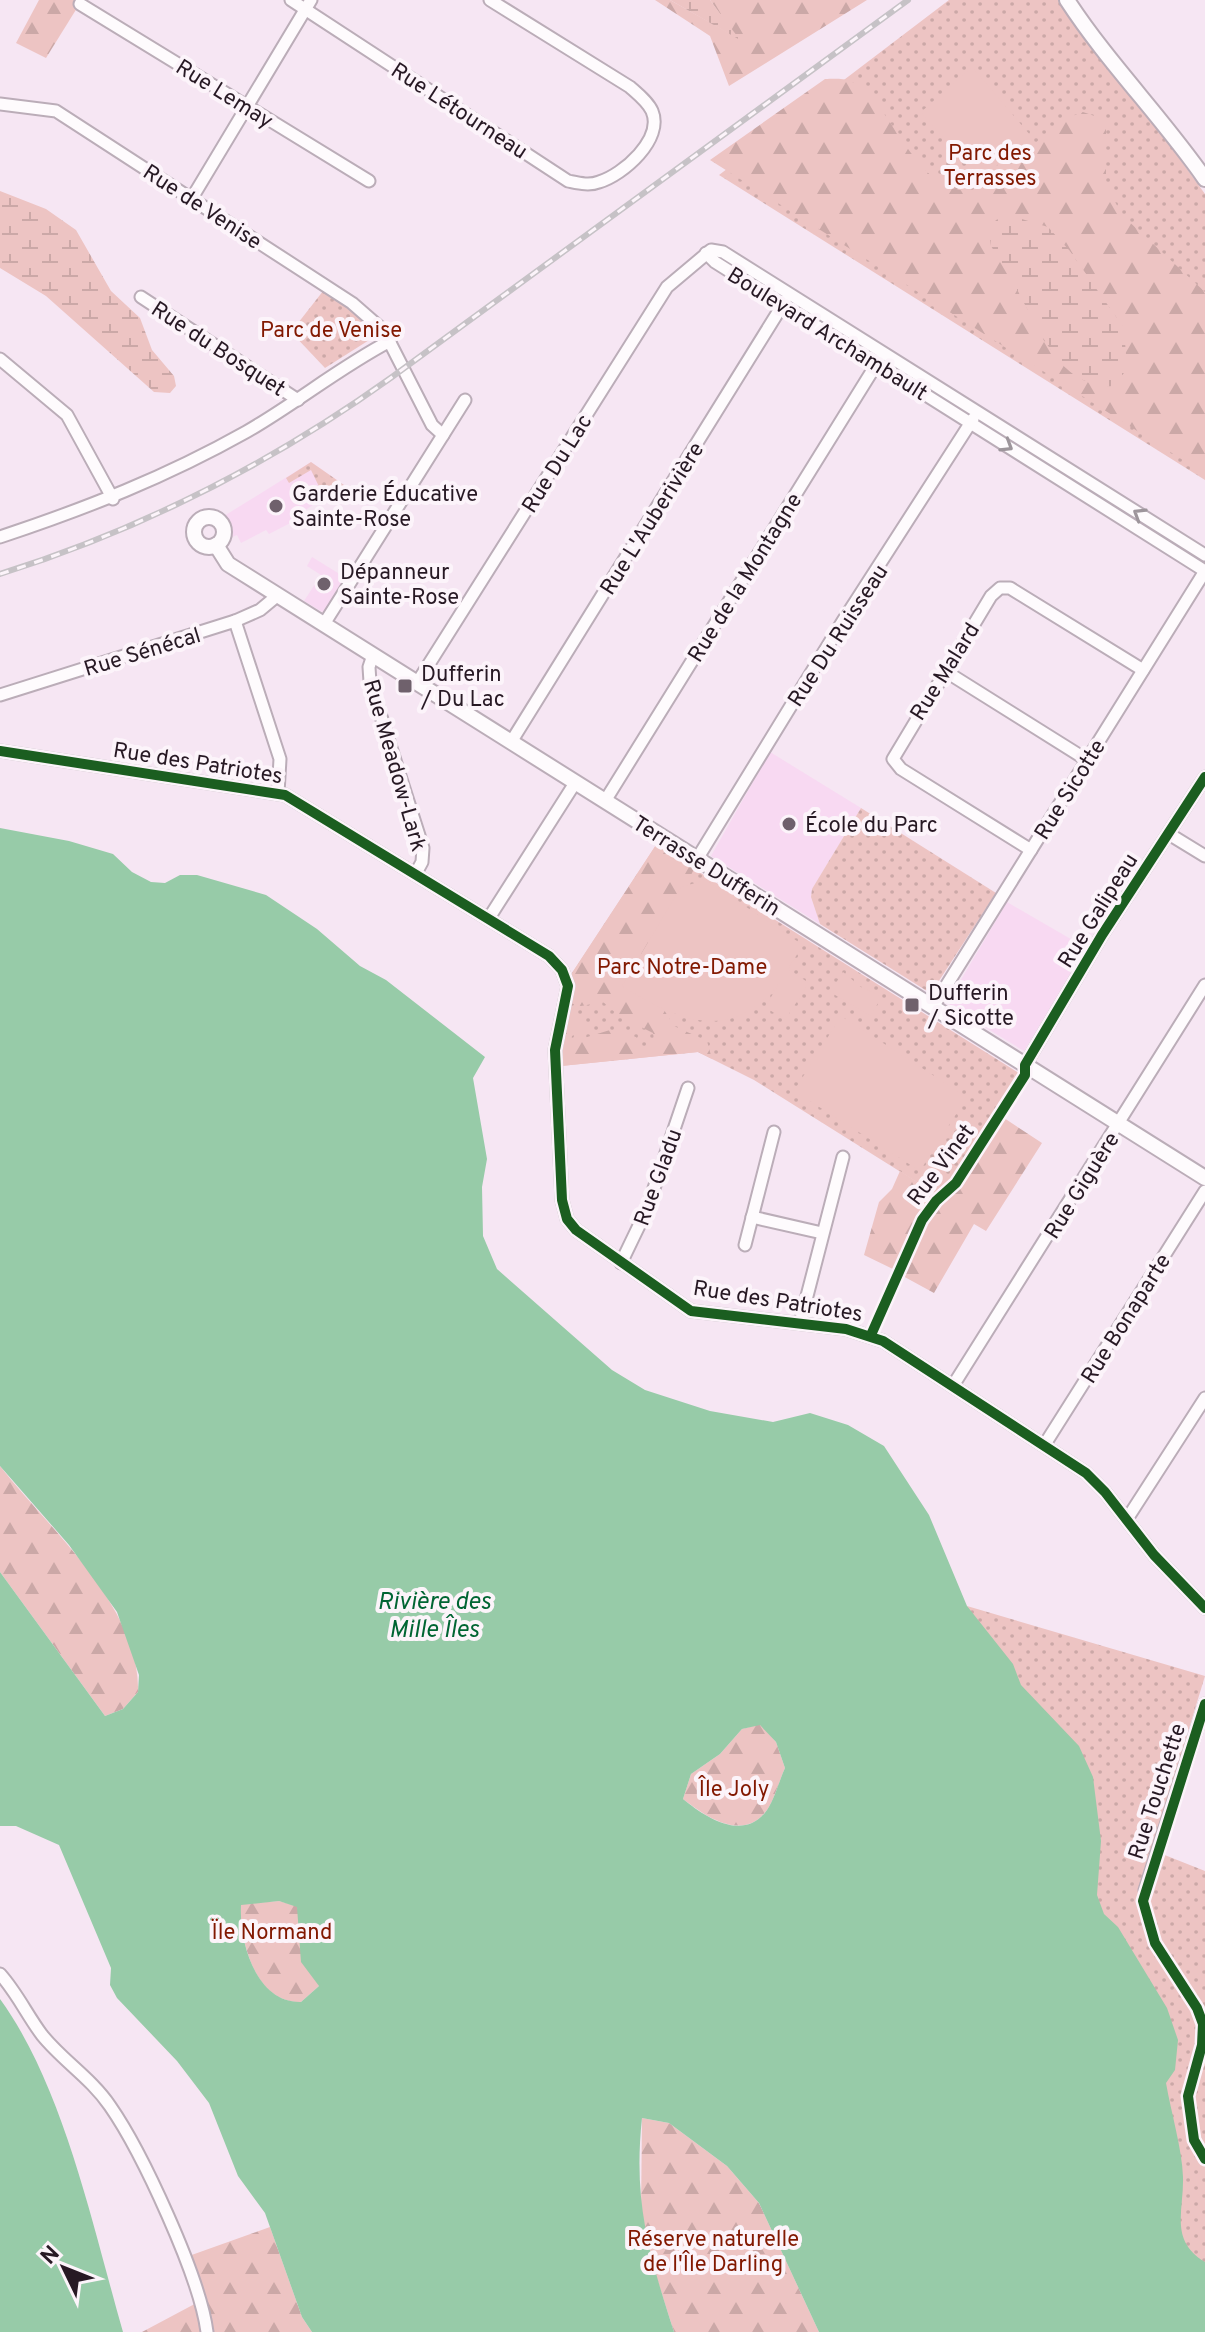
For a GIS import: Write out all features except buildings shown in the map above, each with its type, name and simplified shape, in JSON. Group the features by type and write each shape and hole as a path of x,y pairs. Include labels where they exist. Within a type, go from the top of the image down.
{"street":[{"name":"Rue Létourneau","path":"291,0 308,4 568,181 585,184 602,182 634,159 652,139 655,126 652,111 644,101 630,87 490,0"},
{"path":"1067,0 1168,126 1205,179"},
{"name":"Rue Lemay","path":"80,4 369,181"},
{"path":"192,198 308,4"},
{"name":"Rue de Venise","path":"0,104 56,111 352,303 377,322 390,341 432,425 443,435"},
{"name":"Boulevard Archambault","path":"1205,555 723,252 714,250 706,253 783,306 1205,571"},
{"name":"Rue Du Lac","path":"417,683 667,287 706,253"},
{"name":"Rue L'Auberivière","path":"511,742 790,294"},
{"name":"Rue du Bosquet","path":"141,297 298,400"},
{"path":"0,537 113,499 246,432 390,341"},
{"name":"Rue de la Montagne","path":"605,801 883,353"},
{"path":"0,359 67,415 113,499"},
{"path":"324,624 465,400"},
{"name":"Rue Du Ruisseau","path":"697,859 843,621 978,412"},
{"path":"1074,489 1081,478"},
{"name":"Terrasse Dufferin","path":"216,545 226,562 1205,1178"},
{"name":"Rue Sicotte","path":"933,1007 1205,571"},
{"name":"Rue Malard","path":"1031,850 894,761 897,748 991,596 1005,586 1143,670"},
{"name":"Rue Sénécal","path":"0,695 235,621 260,610 278,595"},
{"path":"235,621 280,759 278,793"},
{"name":"Rue Meadow-Lark","path":"373,655 369,679 423,848 422,862 416,873"},
{"path":"945,671 1087,760"},
{"name":"Rue des Patriotes","path":"0,751 278,793 304,804 553,959 567,981 555,1050 563,1208 576,1230 691,1311 800,1323 871,1335 954,1384 1096,1482 1154,1555 1205,1606"},
{"name":"Rue Galipeau","path":"1025,1065 1102,935 1205,777"},
{"path":"489,918 575,783"},
{"path":"1169,834 1205,856"},
{"name":"Rue Giguère","path":"954,1384 1205,985"},
{"name":"Rue Gladu","path":"621,1263 647,1209 688,1088"},
{"path":"745,1245 774,1132"},
{"path":"800,1323 843,1157"},
{"name":"Rue Bonaparte","path":"1045,1444 1205,1191"},
{"path":"752,1217 822,1233"},
{"path":"1127,1519 1205,1398"},
{"name":"Rue Touchette","path":"1145,1890 1205,1704"},
{"path":"0,1974 53,2048 74,2065 111,2106 134,2146 182,2254 207,2332"}],"shaded area":[{"name":"Garderie Éducative Sainte-Rose","path":"311,462 344,485 299,514 302,517 269,534 266,530 241,543 237,535 230,538 230,526 224,516"},
{"path":"312,557 346,578 324,613 304,601 321,575 307,566"},
{"name":"École du Parc","path":"770,752 861,808 812,889 811,897 820,924 711,856"},
{"path":"1007,902 1088,949 1024,1051 950,1006 949,1000"}],"green space":[{"path":"39,0 82,0 46,58 16,43"},
{"path":"655,0 670,0 736,37 710,0 867,0 729,86 710,36"},
{"path":"670,0 710,0 740,40"},
{"name":"Parc des Terrasses","path":"949,0 1061,0 1093,48 1138,101 1205,194 1205,480 719,175"},
{"path":"972,67 1031,136 980,180 921,112"},
{"path":"825,79 847,80 866,92 922,167 939,182 958,190 981,189 1064,119 1083,112 1106,120 1106,187 1124,217 1205,292 1205,474 710,160","holes":["1069,250 1124,328 1114,386 1097,385 1068,370 1057,358 1023,300"]},
{"path":"0,191 46,209 76,230 111,291 140,318 152,350 174,376 176,386 170,393 154,392 46,296 0,268"},
{"path":"1009,215 1048,227 1069,250 1124,328 1127,369 1114,386 1097,385 1082,379 1069,370 1048,345 991,246 989,230 996,220"},
{"name":"Parc de Venise","path":"327,286 352,303 374,337 325,368 291,332"},
{"path":"311,462 344,485 325,499 311,470 289,483 286,478"},
{"name":"Parc Notre-Dame","path":"861,808 996,893 933,990 927,991 820,924 811,897 812,889"},
{"name":"Parc Notre-Dame","path":"656,845 1022,1075 947,1191 939,1196 754,1080 698,1052 561,1066 572,996 572,973"},
{"path":"656,845 694,869 681,895 661,1005 674,1026 707,1041 712,1059 698,1052 561,1066 564,1044 561,1039 567,1014 582,1018 586,1024 585,1030 572,1036 571,1042 610,1030 636,1037 640,1046 646,1047 654,1039 653,1033 621,1017 603,1002 581,1006 570,1003 572,973"},
{"path":"706,880 803,945 788,969 809,983 785,1020 765,1007 780,982 761,1002 742,1014 723,1020 704,1021 664,1009 622,986 681,887"},
{"path":"843,972 861,987 882,997 870,1016 830,992"},
{"path":"841,1016 967,1097 920,1171 794,1091"},
{"path":"1001,1116 1042,1143 986,1231 974,1224 934,1293 901,1275 929,1216 960,1182"},
{"path":"900,1171 939,1196 925,1211 897,1271 864,1255 879,1202 892,1189"},
{"path":"0,1466 88,1570 124,1630 135,1660 138,1692 123,1709 105,1716 0,1572"},
{"path":"967,1606 1205,1676 1152,1850 1205,1871 1205,2267 1180,2250 993,1670"},
{"name":"Île Joly","path":"760,1724 776,1742 785,1768 770,1805 757,1820 736,1826 724,1823 702,1813 683,1799 691,1774 720,1754 742,1729"},
{"name":"Ïle Normand","path":"279,1901 297,1906 319,1986 301,2002 285,2000 261,1981 253,1968 243,1935 240,1904"},
{"name":"Réserve naturelle de l'Île Darling","path":"642,2118 669,2123 727,2166 759,2203 819,2332 674,2332 645,2241 641,2214"},
{"path":"270,2227 302,2317 312,2332 142,2332 204,2299 186,2257"}],"water":[{"name":"Rivière des Mille Îles","path":"0,828 69,841 113,854 132,872 151,882 165,883 180,875 197,875 266,895 317,929 360,966 386,980 485,1057 473,1078 487,1159 482,1187 483,1236 497,1269 612,1370 645,1390 710,1411 773,1422 810,1413 848,1425 884,1446 929,1515 967,1606 1013,1664 1021,1685 1079,1746 1093,1777 1101,1841 1097,1895 1104,1914 1118,1927 1167,2008 1178,2040 1175,2070 1166,2083 1182,2166 1182,2234 1194,2253 1205,2262 1205,2332 819,2332 759,2203 727,2166 669,2123 642,2118 640,2176 645,2227 674,2332 312,2332 302,2317 265,2213 238,2176 209,2103 177,2061 117,1998 110,1985 111,1968 59,1845 16,1826 0,1826 0,1572 105,1716 123,1709 138,1692 139,1675 117,1612 69,1545 0,1466","holes":["760,1725 776,1742 785,1768 770,1805 758,1820 747,1825 725,1824 683,1799 691,1774 720,1754 742,1729","279,1901 297,1907 301,1962 319,1986 301,2002 285,2000 262,1982 253,1968 243,1936 241,1905"]},
{"path":"0,1999 22,2034 59,2116 88,2204 123,2332 0,2332"}],"railway":[{"path":"0,574 154,515 300,438 392,377 908,0"}],"cycle path":[{"path":"0,751 285,795 549,956 562,970 568,986 555,1050 562,1200 567,1219 576,1230 691,1311 846,1329 883,1341 1086,1473 1105,1492 1154,1555 1205,1608"},
{"name":"Rue Vinet","path":"871,1335 922,1220 936,1201 956,1183 1025,1075 1025,1065 1102,935 1205,777"},
{"path":"1205,1704 1143,1901 1155,1943 1197,2008 1203,2024 1202,2045 1188,2096 1194,2140 1205,2159"}],"place":[{"name":"Garderie Éducative Sainte-Rose","path":"276,506"},
{"name":"Dépanneur Sainte-Rose","path":"324,584"},
{"name":"Dufferin / Du Lac","path":"405,686"},
{"name":"École du Parc","path":"789,824"},
{"name":"Dufferin / Sicotte","path":"912,1005"}]}
